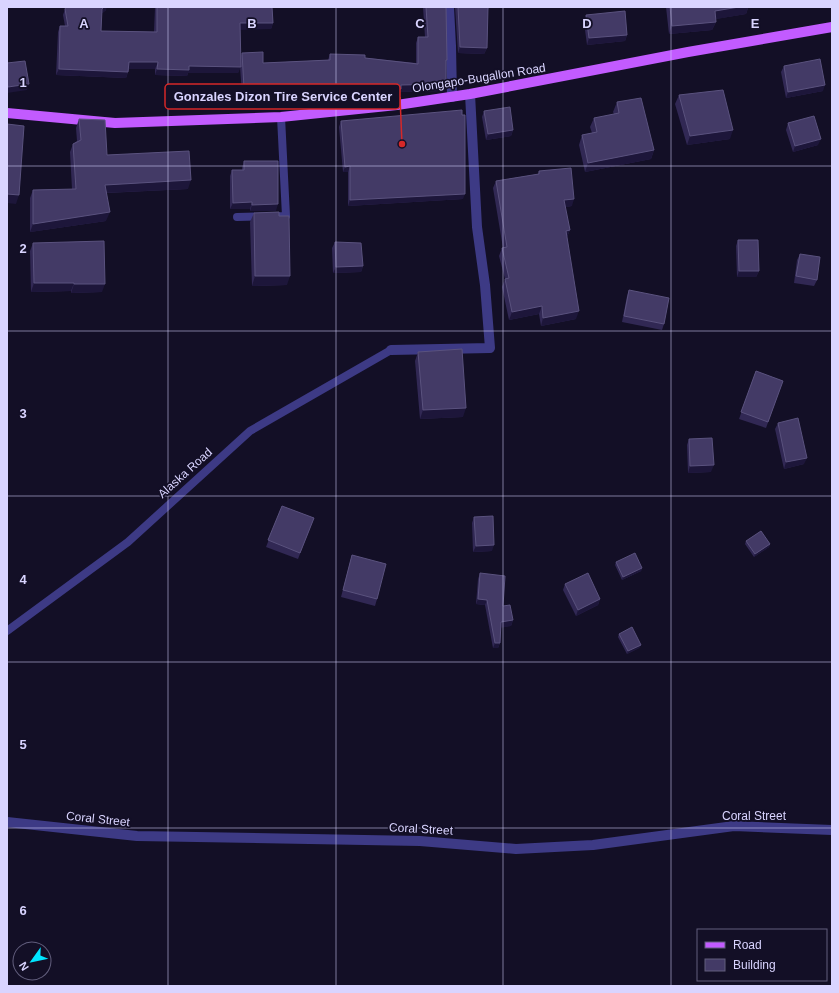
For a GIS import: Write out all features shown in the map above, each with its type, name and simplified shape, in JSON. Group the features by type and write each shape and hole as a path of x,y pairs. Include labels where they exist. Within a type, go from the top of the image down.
{"main road":[{"name":"Olongapo-Bugallon Road","path":"7,113 115,123 281,117 452,97 688,52 832,27"}],"street":[{"path":"448,7 452,46 452,97"},
{"path":"391,350 490,348 485,285 477,227 470,94"},
{"name":"Coral Street","path":"7,822 137,836 420,841 516,849 594,845 734,826 832,830"}],"lane":[{"path":"237,217 286,216 281,117"},
{"name":"Alaska Road","path":"7,631 128,542 250,431 391,350"}],"building":[{"path":"66,7 104,7 102,9 101,31 157,32 157,7 272,7 273,23 240,23 241,67 189,66 189,70 157,69 158,62 129,62 128,72 59,69 60,26 68,26 65,9"},
{"path":"426,7 446,7 446,84 401,85 401,89 364,86 364,94 329,92 329,90 292,91 292,86 244,88 242,53 263,52 263,63 330,60 330,54 365,55 365,58 418,64 418,37 428,37"},
{"path":"458,7 488,7 487,48 460,47"},
{"path":"670,7 739,7 715,11 716,22 672,26"},
{"path":"625,11 627,35 589,38 586,15"},
{"path":"820,59 825,85 788,92 784,66"},
{"path":"25,61 29,84 8,87 7,63"},
{"path":"723,90 733,130 690,136 679,95"},
{"path":"641,98 654,150 588,163 582,135 597,132 594,118 619,113 617,102"},
{"path":"510,107 513,130 488,134 484,111"},
{"path":"462,110 462,115 465,115 465,194 350,200 350,166 345,167 341,121"},
{"path":"814,116 821,139 795,146 788,123"},
{"path":"79,119 105,120 107,155 189,151 191,180 105,185 110,212 33,224 33,190 76,189 73,144 81,140"},
{"path":"7,124 24,126 19,195 7,194"},
{"path":"244,161 278,161 278,204 252,205 252,202 233,203 232,170 244,170"},
{"path":"571,168 574,199 564,200 570,230 566,231 579,311 543,318 542,306 512,312 505,279 509,278 502,248 507,247 496,181 539,174 539,171"},
{"path":"279,212 279,216 289,216 290,276 255,276 254,213"},
{"path":"738,240 758,240 759,271 739,271"},
{"path":"104,241 105,284 34,283 33,243"},
{"path":"335,242 361,243 363,266 336,267"},
{"path":"800,254 820,257 817,280 796,276"},
{"path":"629,290 669,298 664,324 624,316"},
{"path":"462,349 466,408 423,410 418,352"},
{"path":"756,371 783,381 768,422 741,412"},
{"path":"798,418 807,458 786,462 778,423"},
{"path":"712,438 714,465 690,466 689,439"},
{"path":"282,506 314,518 300,553 268,540"},
{"path":"493,516 494,545 476,546 474,517"},
{"path":"761,531 770,544 755,554 746,541"},
{"path":"635,553 642,568 623,577 616,562"},
{"path":"352,555 386,564 377,599 343,590"},
{"path":"480,573 505,576 503,606 510,605 513,620 501,622 500,643 495,643 487,600 478,599"},
{"path":"588,573 600,599 578,610 565,584"},
{"path":"632,627 641,645 628,651 619,634"}],"place":[{"name":"Gonzales Dizon Tire Service Center","path":"402,144"}]}
